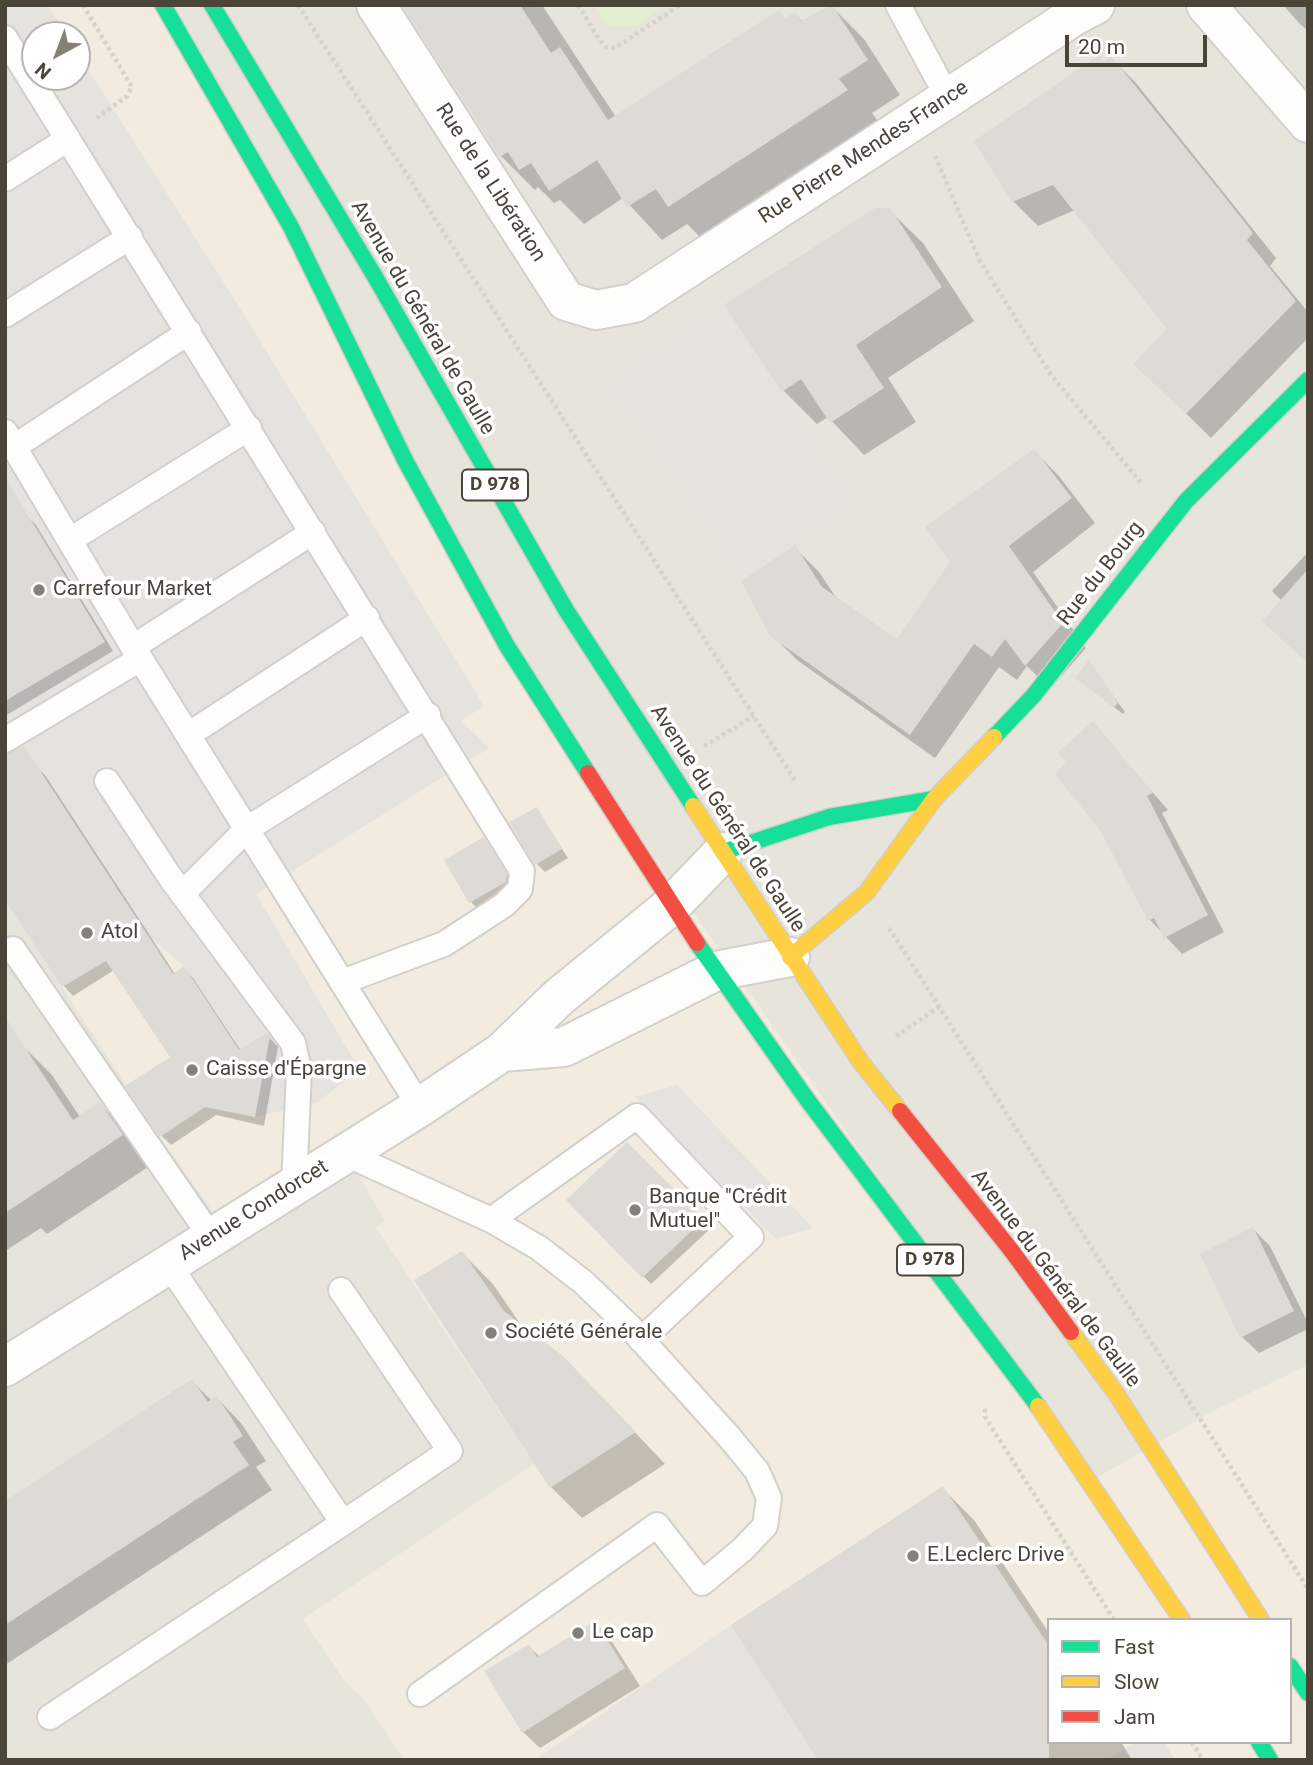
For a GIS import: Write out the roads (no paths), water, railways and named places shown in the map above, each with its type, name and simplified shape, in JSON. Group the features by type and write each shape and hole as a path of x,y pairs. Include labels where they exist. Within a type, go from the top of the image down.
{"main road":[{"name":"D 978","path":"163,5 291,227 406,462 507,646 716,971 806,1098 1020,1379 1181,1618"},
{"name":"Avenue du Général de Gaulle","path":"212,5 374,275 566,610 790,957 860,1061 1011,1250 1117,1395 1260,1618"},
{"name":"Rue du Bourg","path":"790,957 867,892 934,799 1034,695 1175,513 1308,380"},
{"path":"723,852 829,817 934,799"},
{"path":"1292,1669 1308,1693"},
{"path":"1260,1744 1270,1760"}],"street":[{"name":"Rue de la Libération","path":"376,5 566,301 596,310 634,303"},
{"name":"Rue Pierre Mendes-France","path":"634,303 933,107 1095,5"},
{"path":"1218,9 1308,123"},
{"name":"Avenue Condorcet","path":"5,1367 346,1154 502,1052 559,997 672,905 723,852"},
{"name":"Avenue Condorcet","path":"502,1052 564,1047 716,971 790,957"}],"lane":[{"path":"898,5 933,107"},
{"path":"6,42 368,618 522,871 520,888 503,905 444,944 342,982"},
{"path":"5,179 68,139"},
{"path":"5,315 130,237"},
{"path":"188,332 9,439 137,653 420,1107"},
{"path":"70,540 248,428"},
{"path":"5,740 313,532"},
{"path":"188,735 368,618"},
{"path":"182,894 247,829 428,715"},
{"path":"107,781 182,894 293,1042 299,1070 294,1186"},
{"path":"13,949 211,1237"},
{"path":"491,1220 637,1116 751,1237 641,1340"},
{"path":"346,1154 491,1220 539,1248 583,1282 641,1340 757,1471 769,1498 765,1526 742,1550 702,1583 657,1525 420,1694"},
{"path":"169,1265 343,1523"},
{"path":"50,1717 450,1451 341,1290"}],"place":[{"name":"Carrefour Market","path":"39,590"},
{"name":"Atol","path":"87,933"},
{"name":"Caisse d'Épargne","path":"192,1070"},
{"name":"Banque \"Crédit Mutuel\"","path":"635,1210"},
{"name":"Société Générale","path":"491,1333"},
{"name":"E.Leclerc Drive","path":"913,1556"},
{"name":"Le cap","path":"578,1633"}]}
